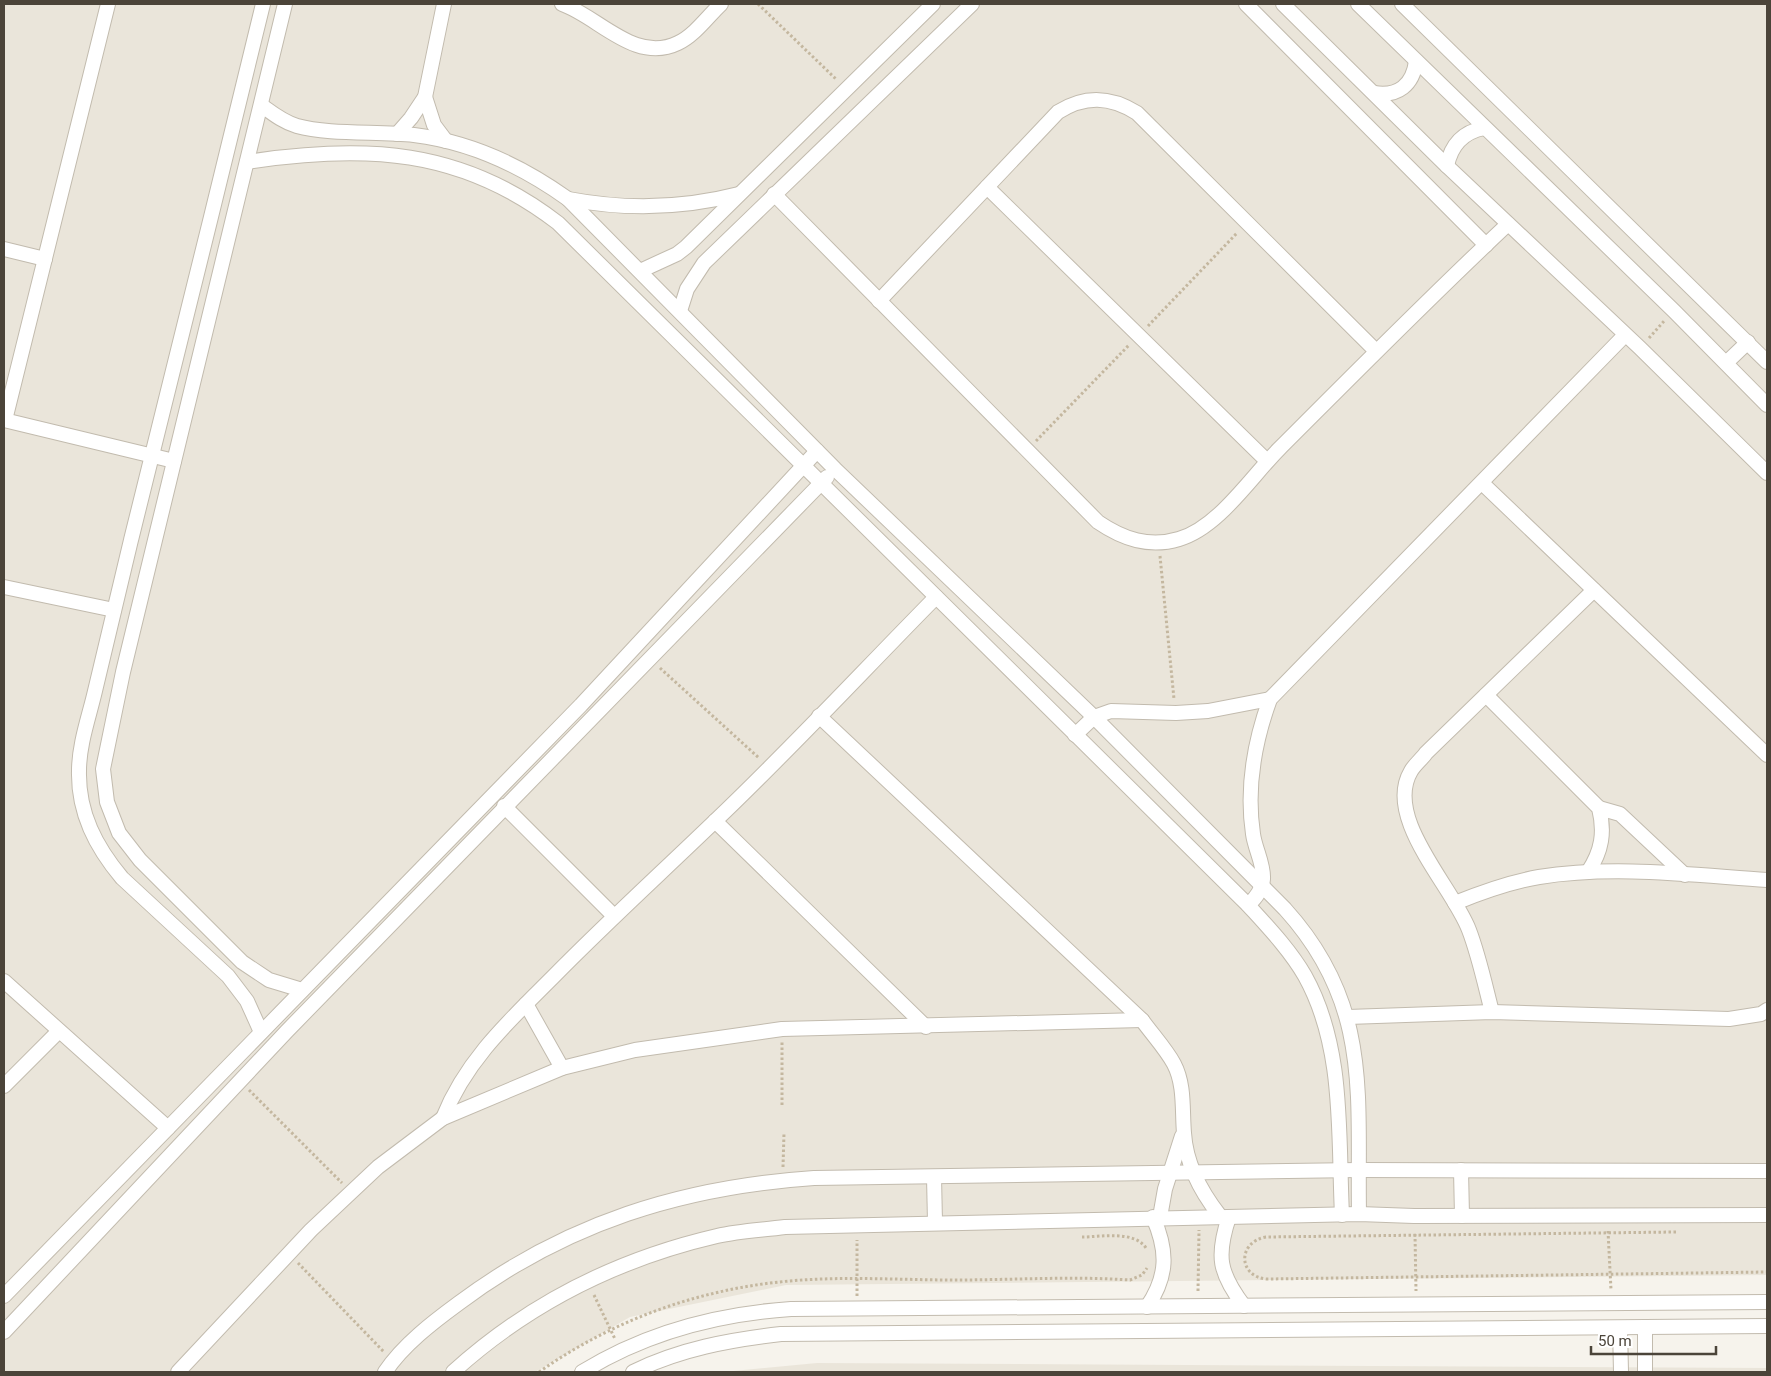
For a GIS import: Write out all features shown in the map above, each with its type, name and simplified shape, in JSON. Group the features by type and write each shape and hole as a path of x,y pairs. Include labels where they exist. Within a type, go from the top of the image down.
{"street":[{"path":"108,4 4,420 174,461"},
{"path":"285,4 174,461 107,743 103,769 104,786 112,818 128,847 254,972 269,980 302,990"},
{"path":"397,134 412,118 424,97 444,4"},
{"path":"562,4 584,13 620,39 632,44 656,48 683,40 721,4"},
{"path":"640,271 677,254 933,4"},
{"path":"680,311 694,276 745,222 972,4"},
{"path":"1246,4 1486,245"},
{"path":"1283,4 1447,166 1640,348 1767,473"},
{"path":"1358,4 1674,311 1767,405"},
{"path":"1402,4 1767,362"},
{"path":"259,5 253,46 82,746 79,778 85,817 98,846 122,878 217,965 238,988 261,1032"},
{"path":"253,46 274,52"},
{"path":"1374,93 1394,93 1403,88 1414,71 1416,61"},
{"path":"424,97 430,116 446,141"},
{"path":"879,301 1053,117 1070,105 1098,99 1125,105 1137,113 1376,351"},
{"path":"261,105 284,121 306,128 397,134 446,141 504,160 534,176 568,199 835,469 1094,717 1285,909 1312,941 1333,977 1348,1018 1356,1069 1359,1214"},
{"path":"1447,166 1456,143 1468,133 1484,128"},
{"path":"247,162 322,154 412,157 460,168 510,190 558,223 1248,905 1293,957 1305,976 1324,1019 1334,1065 1342,1215"},
{"path":"987,187 1267,461"},
{"path":"568,199 625,207 654,208 712,201 740,194"},
{"path":"774,194 1098,522 1116,534 1137,541 1159,543 1180,539 1200,530 1216,516 1267,461 1376,351 1508,224"},
{"path":"728,206 745,222"},
{"path":"4,249 45,259"},
{"path":"1248,905 1262,886 1262,870 1253,835 1250,780 1256,743 1270,699 1625,335"},
{"path":"1726,363 1748,342"},
{"path":"4,1296 581,705 817,451"},
{"path":"4,1332 240,1081 504,806 835,469"},
{"path":"1482,483 1767,755"},
{"path":"4,587 114,610"},
{"path":"1492,1012 1469,930 1416,838 1408,818 1404,794 1411,771 1486,694 1594,590"},
{"path":"443,1118 452,1095 478,1055 526,1004 614,916 715,821 936,596"},
{"path":"1486,694 1599,808 1620,814 1685,875"},
{"path":"1076,735 1094,717 1120,710 1176,713 1216,710 1270,699"},
{"path":"819,716 1142,1020 1174,1064 1181,1087 1183,1130 1194,1174 1205,1196 1225,1217"},
{"path":"504,806 614,916"},
{"path":"1588,872 1599,852 1602,842 1603,830 1599,808"},
{"path":"715,821 926,1027"},
{"path":"1455,903 1495,888 1537,877 1588,872 1767,880"},
{"path":"217,965 231,951"},
{"path":"4,982 168,1128"},
{"path":"526,1004 562,1068"},
{"path":"1348,1018 1492,1012 1729,1019 1761,1014 1767,1010"},
{"path":"178,1372 289,1254 378,1167 443,1118 562,1068 635,1050 782,1028 926,1027 1142,1020"},
{"path":"4,1086 59,1031"},
{"path":"1147,1307 1159,1288 1162,1277 1163,1246 1157,1217 1183,1130"},
{"path":"389,1367 448,1311 508,1268 574,1234 624,1214 676,1198 720,1188 783,1180 934,1176 1170,1175 1358,1170 1767,1171"},
{"path":"1461,1170 1462,1216"},
{"path":"934,1176 935,1222"},
{"path":"453,1372 480,1348 534,1309 587,1280 654,1253 718,1236 785,1226 1359,1214 1462,1216 1767,1214"},
{"path":"1225,1217 1221,1240 1221,1264 1229,1287 1244,1306"},
{"path":"582,1372 620,1351 674,1329 722,1317 752,1312 791,1309 1767,1302"},
{"path":"633,1372 678,1354 712,1344 781,1334 1767,1326"},
{"path":"1620,1328 1620,1372"},
{"path":"1644,1328 1645,1372"}],"path":[{"path":"758,4 846,89"},
{"path":"1640,348 1674,311"},
{"path":"1159,543 1176,713"},
{"path":"650,658 769,766"},
{"path":"782,1028 782,1105"},
{"path":"240,1081 352,1192"},
{"path":"783,1180 784,1133"},
{"path":"1608,1215 1611,1303"},
{"path":"1414,1216 1417,1304"},
{"path":"1198,1306 1199,1217"},
{"path":"1678,1232 1266,1237 1253,1242 1248,1247 1245,1260 1250,1272 1261,1278 1767,1272"},
{"path":"849,1237 857,1237 857,1309"},
{"path":"1081,1237 1129,1237 1140,1241 1148,1251"},
{"path":"289,1254 389,1367"},
{"path":"539,1372 610,1329 665,1307 723,1290 789,1281 1130,1280 1142,1275 1149,1263"},
{"path":"587,1280 620,1351"},
{"path":"586,1298 602,1290"}],"shaded area":[{"path":"4,4 1767,4 1767,1275 786,1285 630,1317 535,1372 4,1372"},
{"path":"817,1363 1767,1368 1767,1372 723,1372"}]}
